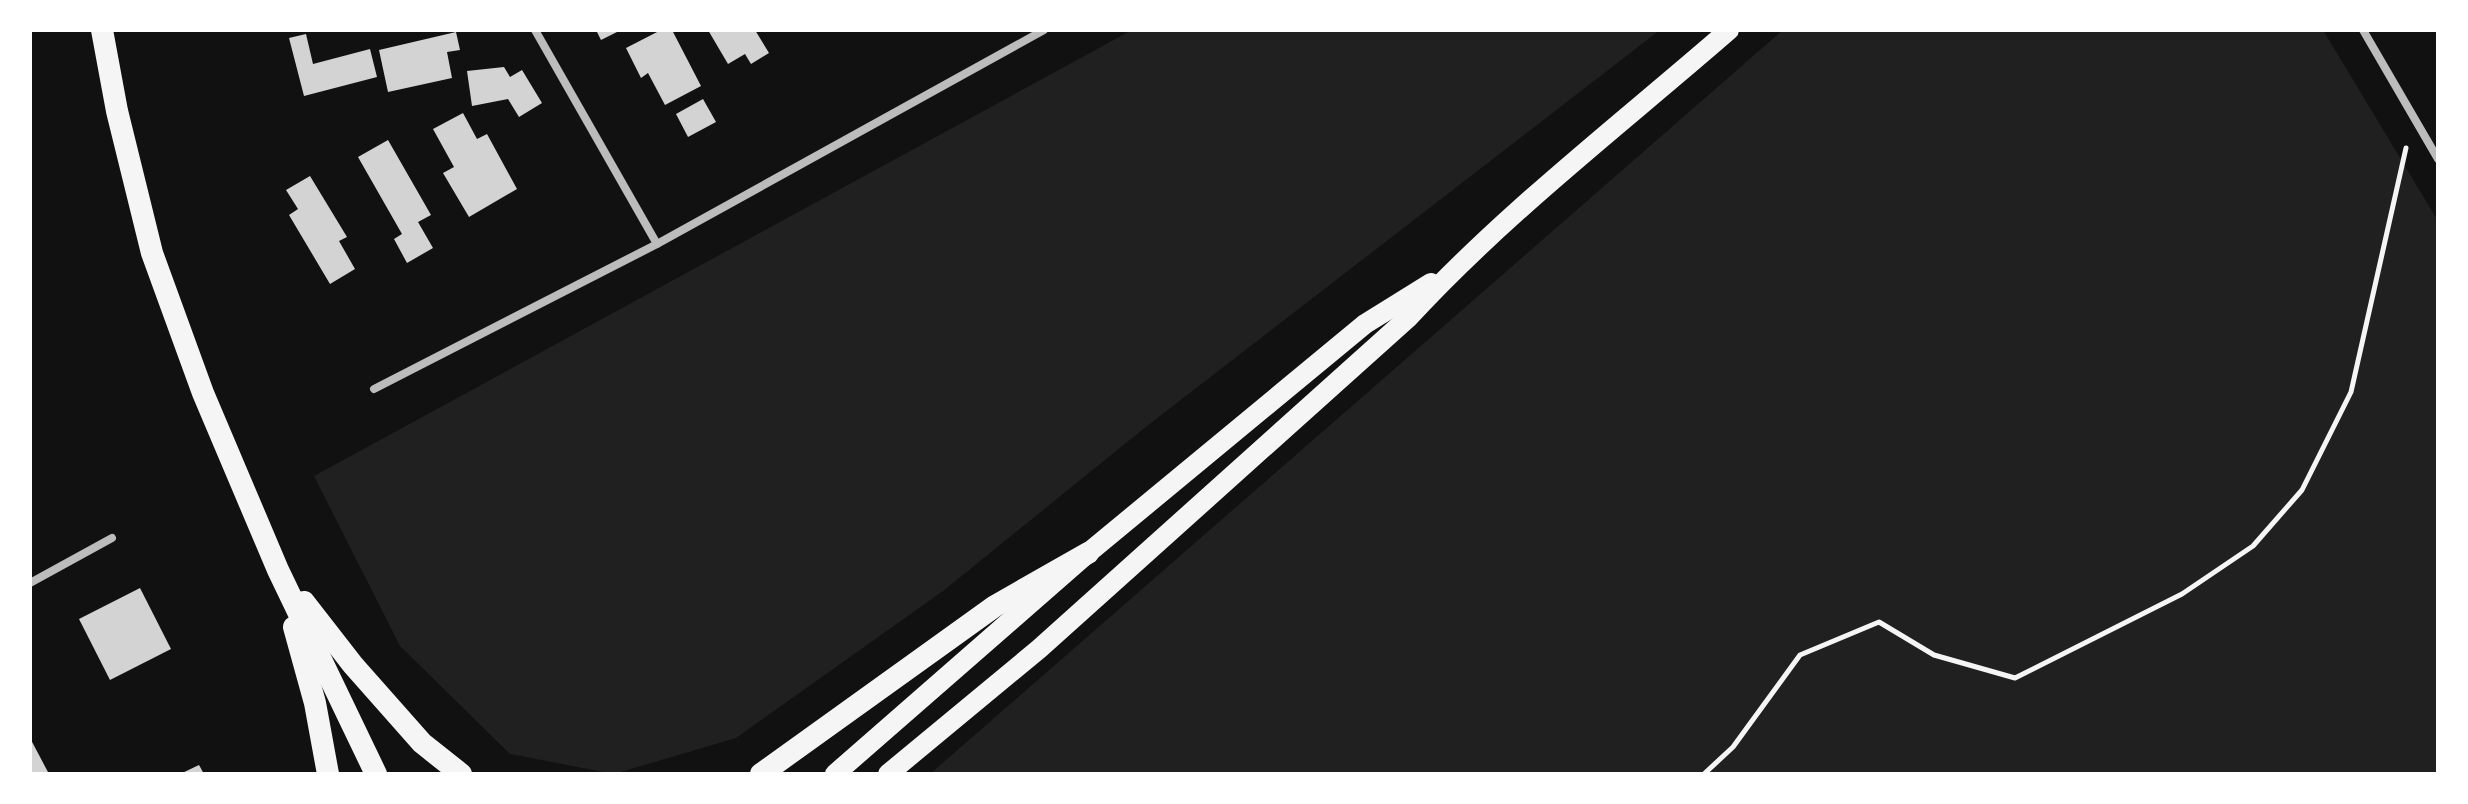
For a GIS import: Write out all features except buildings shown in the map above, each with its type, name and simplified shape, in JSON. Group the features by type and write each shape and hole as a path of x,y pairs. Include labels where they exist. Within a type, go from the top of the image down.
{"highway":[{"path":"102,30 117,111 152,253 203,393 278,570 376,774"},
{"path":"761,774 995,606 1088,553"},
{"path":"278,570 315,703 328,774"},
{"path":"278,570 353,665 412,732 461,774"}],"main road":[{"path":"888,774 1039,649 1409,317 1452,271 1593,145 1729,30"},
{"path":"835,774 1088,553 1365,324 1452,271"}],"street":[{"path":"535,30 657,244"},
{"path":"374,389 657,244 1044,30"},
{"path":"2363,30 2438,159"},
{"path":"30,583 112,538"}],"path":[{"path":"1704,774 1733,747 1800,655 1840,638 1879,622 1934,655 2015,678 2182,594 2253,546 2302,490 2351,392 2414,116"}],"shaded area":[{"path":"1132,30 1660,30 1147,426 943,591 736,738 614,774 510,754 400,646 314,476"},
{"path":"1783,30 2323,30 2438,221 2438,774 930,774"}]}
